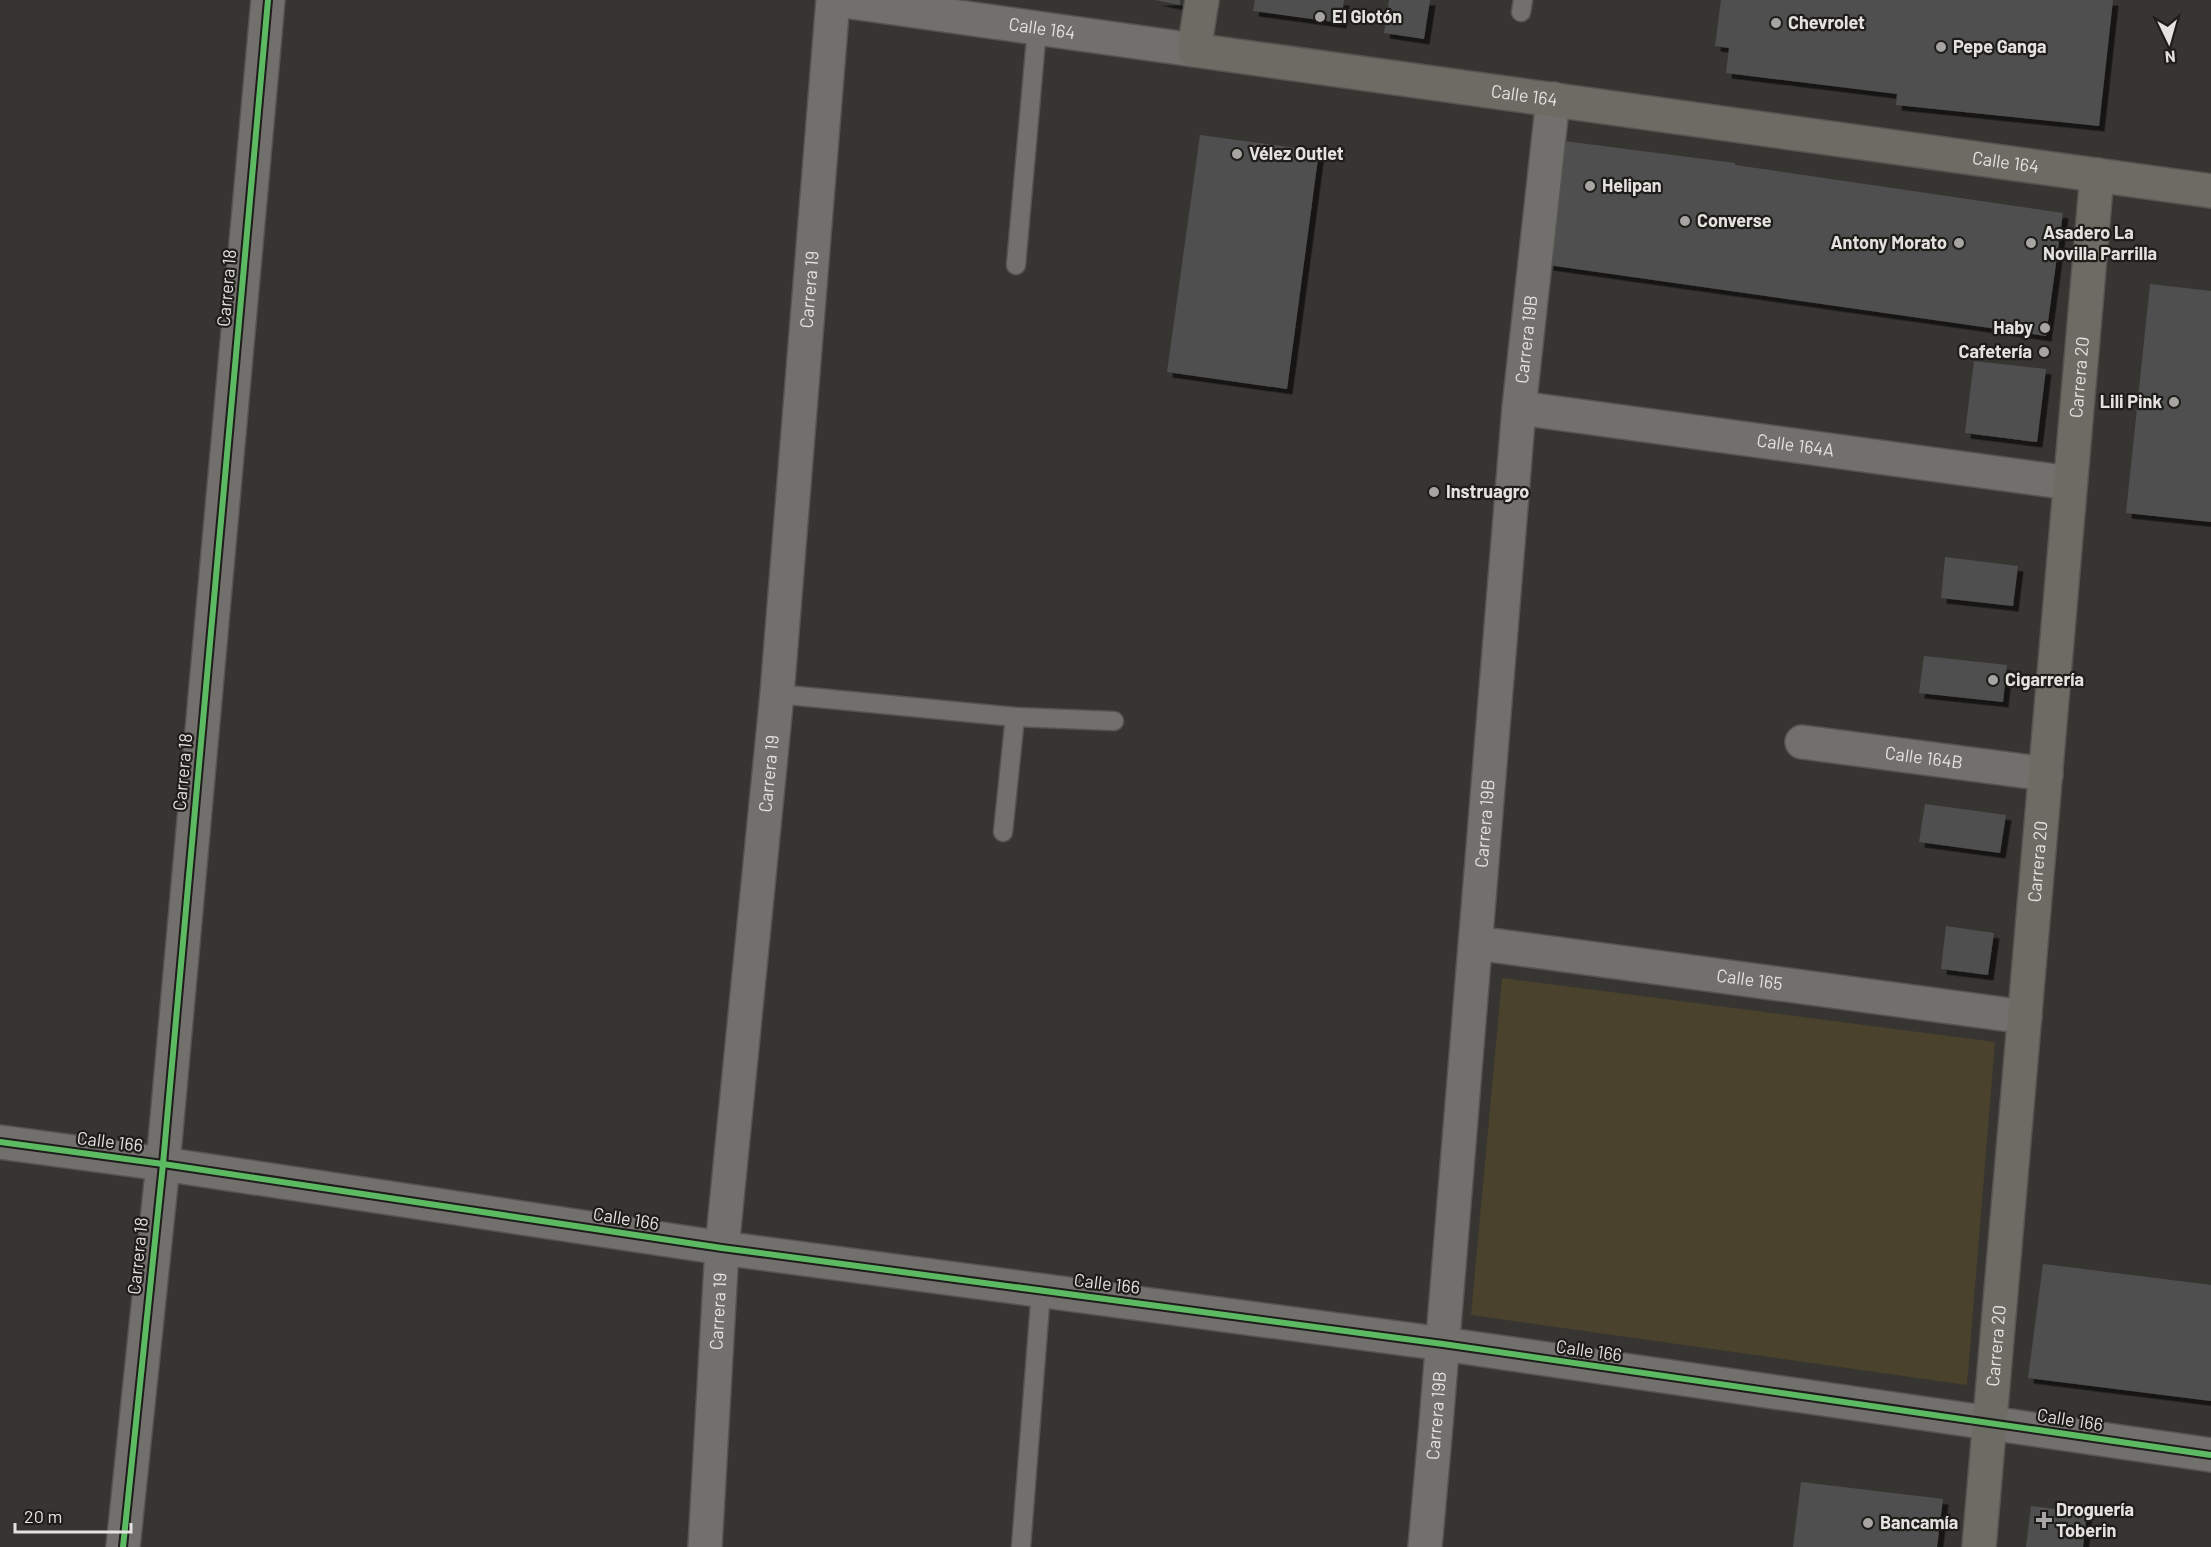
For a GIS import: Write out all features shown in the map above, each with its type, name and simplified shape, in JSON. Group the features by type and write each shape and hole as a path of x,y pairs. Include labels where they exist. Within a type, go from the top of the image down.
{"main road":[{"path":"1194,50 1202,0"},
{"name":"Calle 164","path":"1194,50 2211,191"},
{"name":"Carrera 20","path":"1979,1547 2097,175"}],"street":[{"name":"Carrera 18","path":"123,1547 163,1164 268,0"},
{"name":"Calle 164","path":"835,0 880,3 1194,50"},
{"name":"Carrera 19","path":"705,1547 722,1248 777,694 835,0"},
{"name":"Carrera 19B","path":"1425,1547 1519,408 1553,99"},
{"name":"Calle 164A","path":"1519,408 2070,483"},
{"name":"Calle 164B","path":"1802,742 2046,774"},
{"name":"Calle 165","path":"1476,943 2025,1017"},
{"name":"Calle 166","path":"0,1142 163,1164 722,1248 1443,1344 2211,1455"}],"lane":[{"path":"1016,265 1037,28"},
{"path":"777,694 1015,717 1114,721"},
{"path":"1003,832 1015,717"},
{"path":"1021,1547 1041,1291"}],"shaded area":[{"path":"1502,978 1995,1042 1967,1385 1471,1315"}],"building":[{"path":"1155,0 1180,0 1180,5"},
{"name":"El Glotón","path":"1255,0 1344,0 1341,23 1253,11"},
{"path":"1389,0 1430,0 1424,39 1384,33"},
{"path":"1721,0 2113,0 2099,126 1896,105 1897,94 1726,73 1729,48 1715,46"},
{"path":"1200,135 1319,151 1287,389 1167,372"},
{"path":"1564,141 1735,163 1735,165 2063,213 2046,336 1548,265"},
{"name":"Lili Pink","path":"2150,284 2211,291 2211,522 2126,513"},
{"path":"1974,361 2046,369 2037,442 1965,433"},
{"path":"1945,557 2018,566 2013,606 1941,598"},
{"path":"1924,656 2007,665 2003,702 1919,693"},
{"path":"1925,804 2006,815 2000,853 1919,842"},
{"path":"1946,926 1994,933 1988,975 1941,969"},
{"path":"2043,1264 2211,1285 2211,1401 2028,1378"},
{"name":"Bancamía","path":"1801,1482 1943,1499 1937,1547 1793,1547"},
{"path":"2031,1506 2087,1513 2083,1547 2026,1547"}],"cycle path":[{"path":"123,1547 163,1164 268,0"},
{"path":"0,1142 163,1164 722,1248 1443,1344 2211,1455"}],"place":[{"name":"El Glotón","path":"1320,17"},
{"name":"Chevrolet","path":"1776,23"},
{"name":"Pepe Ganga","path":"1941,47"},
{"name":"Vélez Outlet","path":"1237,154"},
{"name":"Helipan","path":"1590,186"},
{"name":"Converse","path":"1685,221"},
{"name":"Antony Morato","path":"1959,243"},
{"name":"Asadero La Novilla Parrilla","path":"2031,243"},
{"name":"Haby","path":"2045,328"},
{"name":"Cafetería","path":"2044,352"},
{"name":"Lili Pink","path":"2174,402"},
{"name":"Instruagro","path":"1434,492"},
{"name":"Cigarrería","path":"1993,680"},
{"name":"Droguería Toberin","path":"2044,1520"},
{"name":"Bancamía","path":"1868,1523"}]}
